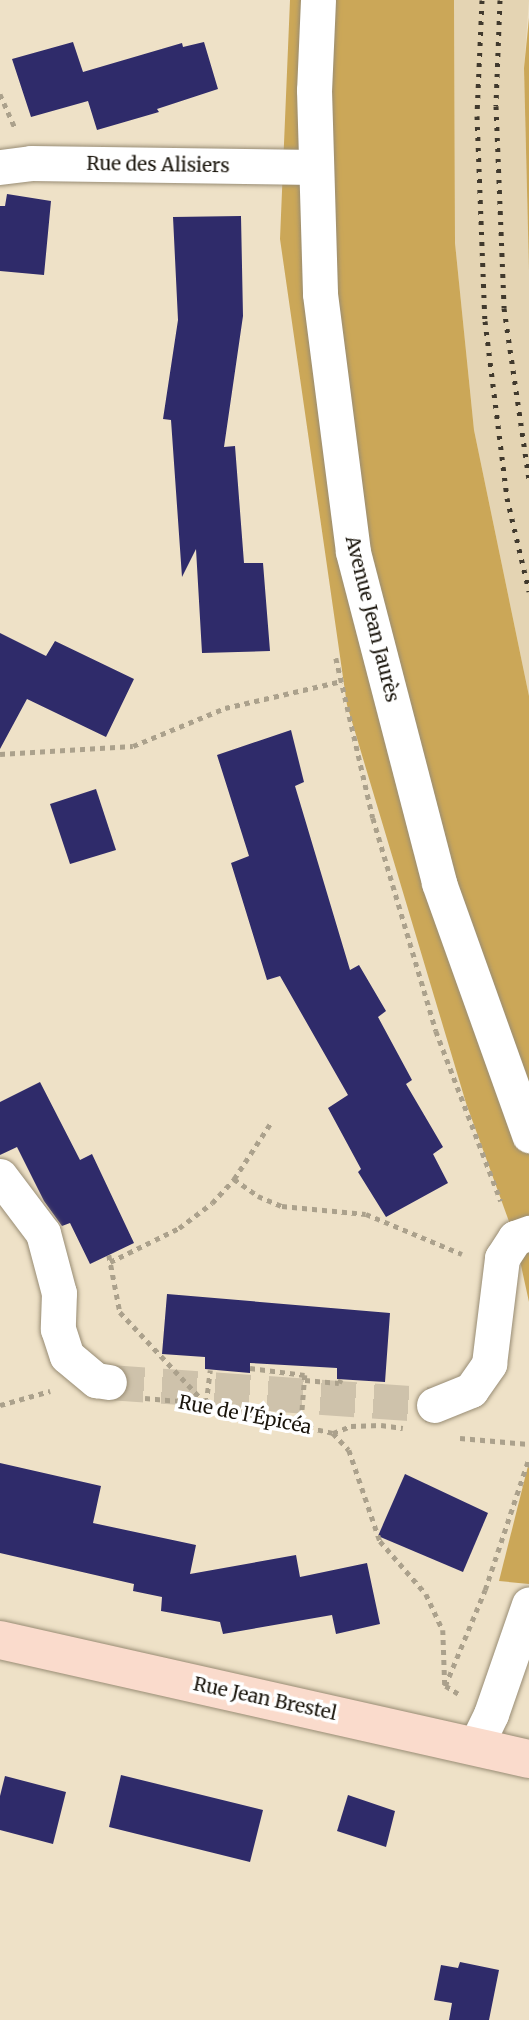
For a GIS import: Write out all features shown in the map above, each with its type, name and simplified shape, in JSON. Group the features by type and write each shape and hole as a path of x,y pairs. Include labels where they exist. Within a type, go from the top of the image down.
{"street":[{"name":"Avenue Jean Jaurès","path":"318,0 314,90 320,294 353,552 439,883 529,1135"},
{"name":"Rue des Alisiers","path":"0,167 31,163 316,167"},
{"path":"0,1176 43,1233 59,1293 58,1329 67,1356 96,1380 122,1390"},
{"path":"434,1405 471,1390 489,1364 502,1258 515,1238 529,1233"},
{"path":"483,1730 529,1604"},
{"name":"Rue Jean Brestel","path":"0,1640 483,1730 529,1759"}],"path":[{"path":"0,754 133,746 225,708 384,671"},
{"path":"110,1262 180,1228 212,1203 234,1179 272,1121"},
{"path":"234,1179 258,1196 282,1206 366,1214 465,1255 502,1258"},
{"path":"109,1255 120,1312 206,1404"},
{"path":"250,1368 305,1375 301,1426"},
{"path":"206,1404 210,1370"},
{"path":"305,1380 339,1383 341,1379"},
{"path":"0,1405 55,1390"},
{"name":"Rue de l'Épicéa","path":"122,1390 206,1404 333,1433 349,1450 380,1541 426,1594 443,1630 445,1686"},
{"path":"483,1730 445,1686 485,1590 529,1458"}],"shaded area":[{"path":"290,0 454,0 455,243 474,430 529,696 529,1302 515,1238 466,1103 347,705 280,239"},
{"path":"454,0 529,0 524,68 529,271 529,696 474,430 455,243"},
{"path":"529,18 529,271 524,68"},
{"path":"529,1462 529,1584 499,1581"}],"building":[{"path":"73,42 83,72 182,43 183,47 204,42 218,89 157,109 159,112 97,130 88,101 31,117 12,59"},
{"path":"7,194 51,201 44,275 0,271 0,206 5,206"},
{"path":"241,216 243,316 224,447 235,446 244,563 263,563 270,651 202,653 196,549 182,577 171,420 163,419 178,320 173,217"},
{"path":"0,633 46,656 55,641 134,679 106,737 27,699 0,749"},
{"path":"291,730 304,782 295,786 350,970 359,965 386,1011 378,1017 412,1080 406,1084 443,1147 433,1154 448,1183 386,1217 358,1172 361,1169 328,1108 348,1095 280,976 267,980 231,863 249,856 217,755"},
{"path":"96,789 116,850 70,864 50,804"},
{"path":"40,1082 80,1160 92,1154 134,1243 90,1264 70,1223 62,1226 44,1201 17,1147 0,1155 0,1102"},
{"path":"167,1294 390,1313 385,1382 337,1379 337,1368 250,1363 250,1373 205,1369 205,1357 162,1354"},
{"path":"0,1463 101,1486 93,1523 196,1545 190,1574 296,1555 300,1577 367,1563 380,1624 336,1634 332,1615 223,1634 220,1622 161,1611 162,1597 133,1591 134,1584 0,1553"},
{"path":"405,1474 488,1513 463,1572 378,1536"},
{"path":"121,1775 263,1810 250,1862 109,1827"},
{"path":"5,1776 66,1792 53,1844 0,1830 0,1796"},
{"path":"348,1795 395,1811 386,1847 337,1831"},
{"path":"460,1962 499,1970 489,2020 449,2020 452,2003 434,2000 441,1965 458,1968"}],"tunnel":[{"path":"109,1382 434,1405"}],"railway":[{"path":"482,0 477,116 485,321 507,498 529,591"},
{"path":"500,0 496,106 504,308 529,479"}]}
